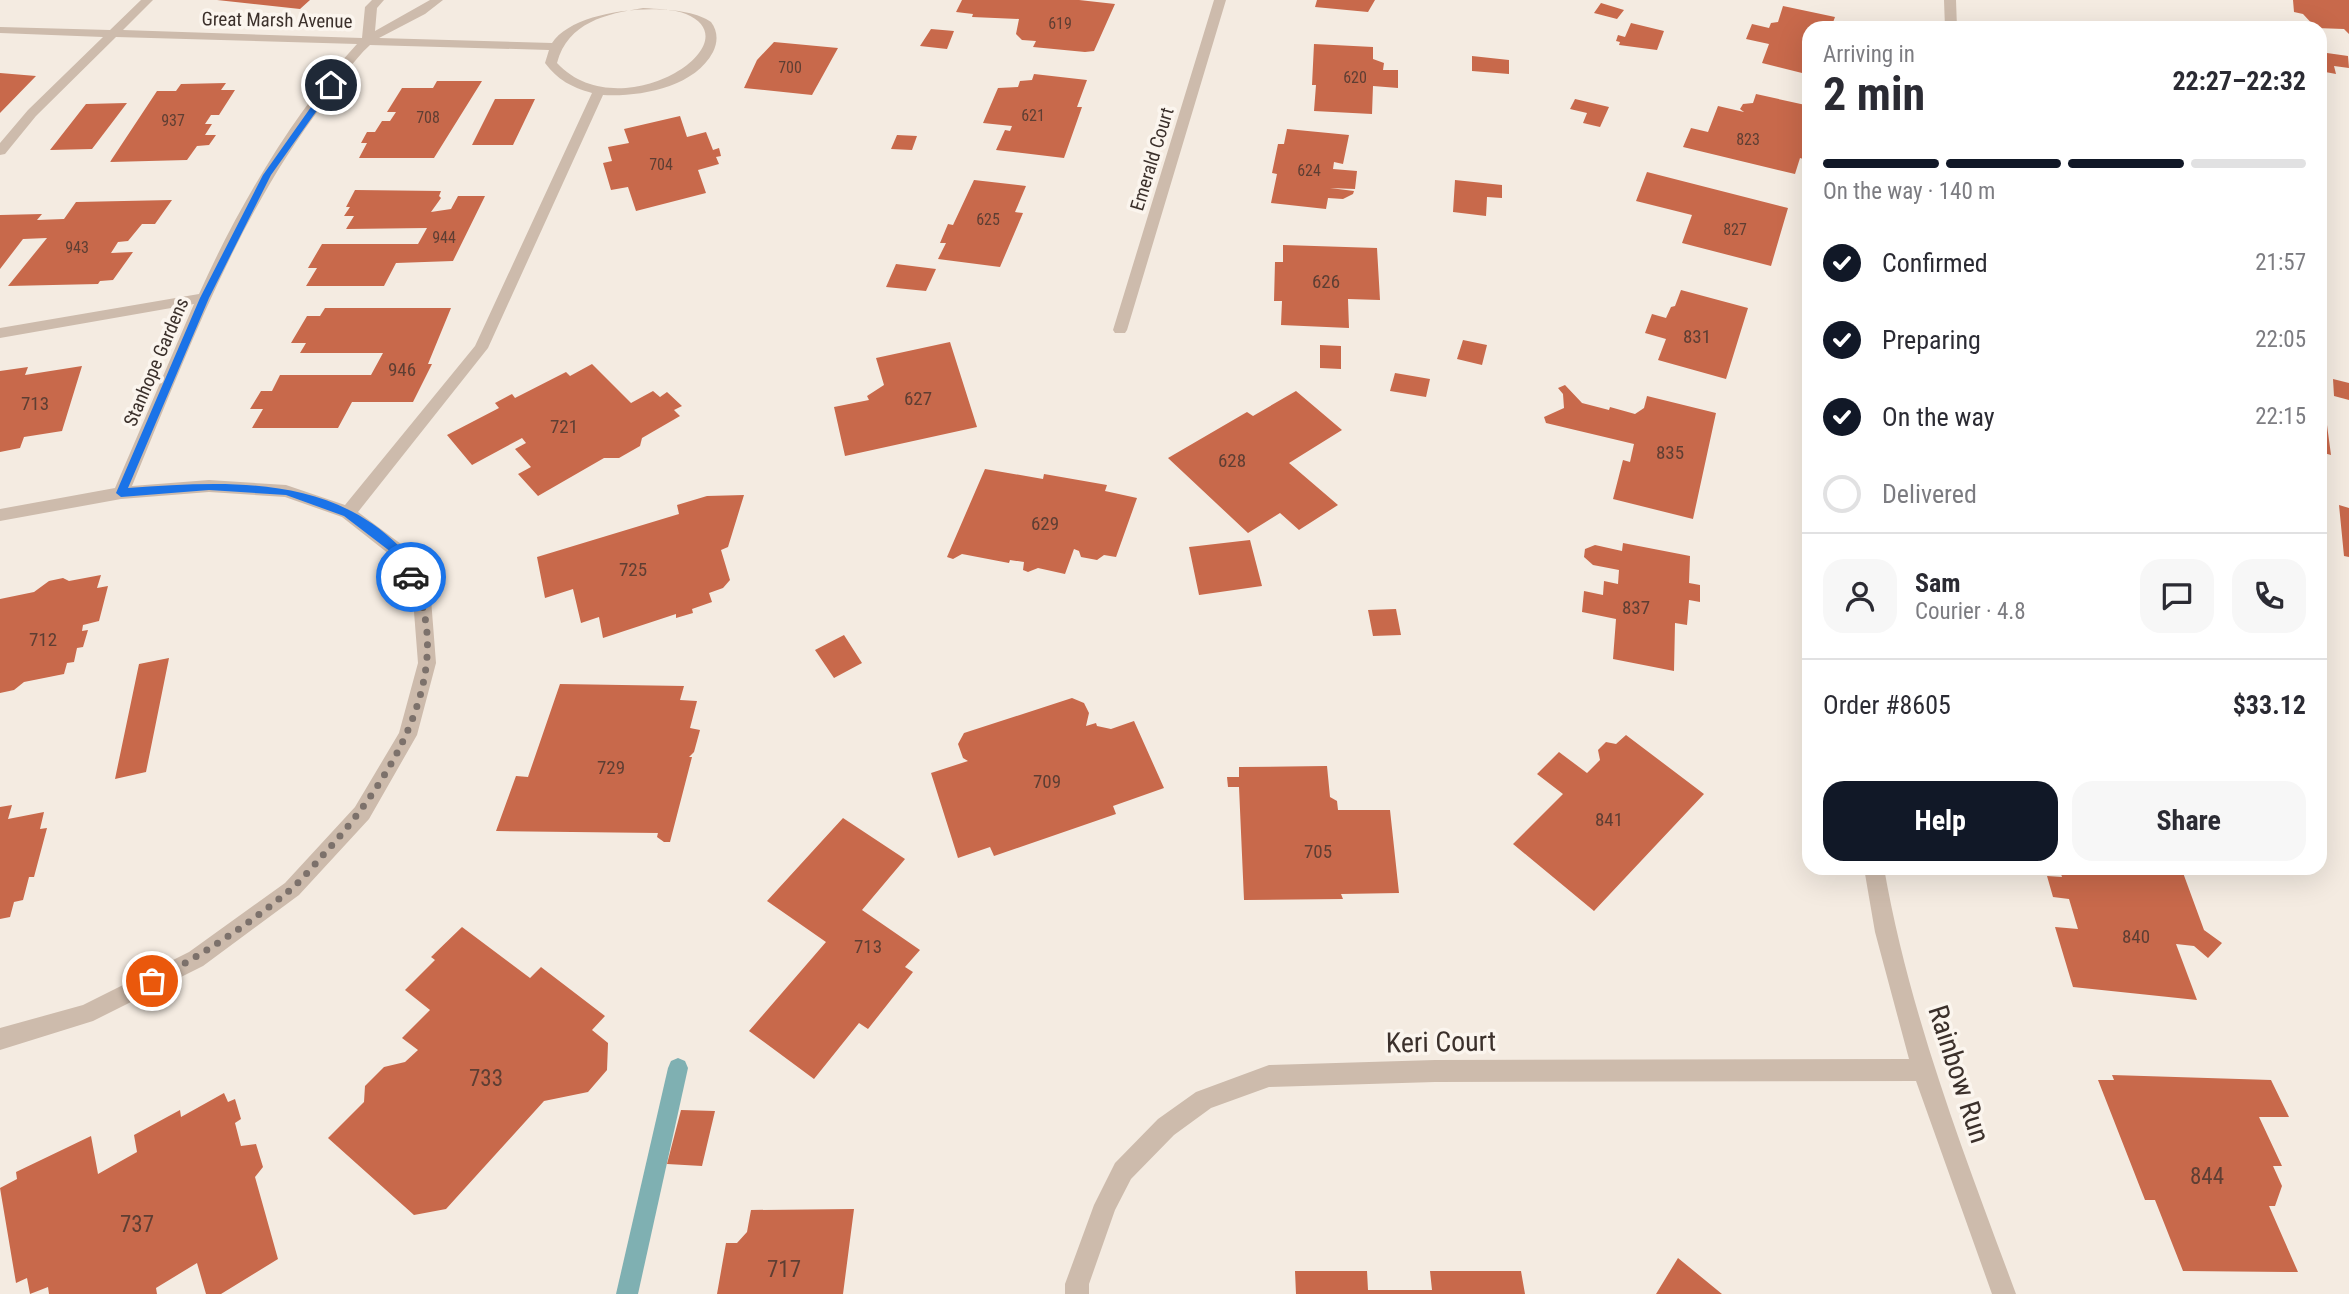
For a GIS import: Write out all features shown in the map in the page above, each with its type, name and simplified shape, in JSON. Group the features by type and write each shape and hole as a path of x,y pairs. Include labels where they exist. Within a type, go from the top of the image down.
{"street":[{"path":"0,151 32,113 110,33 147,0"},
{"path":"368,40 371,7 378,0"},
{"name":"Stanhope Gardens","path":"121,493 204,298 267,175 318,100 368,40 425,10 437,0"},
{"name":"Emerald Court","path":"1120,330 1220,0"},
{"path":"1950,0 1951,21"},
{"path":"672,3 692,12 708,24 713,38 708,54 691,69 667,82 637,89 599,90 580,87 561,77 551,63 553,47 566,32 587,19 633,6 672,3"},
{"name":"Great Marsh Avenue","path":"0,30 553,47"},
{"path":"348,513 481,348 599,90"},
{"path":"0,333 204,298"},
{"path":"0,515 121,493 209,486 286,491 348,513 395,549 422,600 427,663 408,735 362,813 292,889 196,959 86,1014 0,1039"},
{"name":"Rainbow Run","path":"1875,875 1885,932 1923,1070 2004,1294"},
{"name":"Keri Court","path":"1077,1294 1077,1284 1105,1205 1123,1171 1166,1126 1204,1100 1269,1076 1435,1071 1923,1070"}],"building":[{"path":"217,0 310,0 300,9"},
{"path":"962,0 1079,0 1115,4 1094,51 1085,52 1033,47 1036,41 1022,40 1016,34 1019,19 972,17 973,14 956,12"},
{"path":"1317,0 1375,0 1368,12 1315,7"},
{"path":"2293,0 2349,0 2349,34 2344,29 2327,28 2327,21 2310,21 2303,14 2294,12"},
{"path":"1601,3 1624,10 1617,19 1594,13"},
{"path":"1783,6 1835,17 1834,21 1802,21 1802,73 1762,63 1769,44 1746,39 1752,24 1769,28 1771,23 1778,22"},
{"path":"1631,23 1664,31 1657,50 1619,45 1620,42 1616,41 1618,35 1625,37"},
{"path":"931,29 954,31 947,49 920,46"},
{"path":"774,42 838,48 812,95 744,88 757,60"},
{"path":"1314,44 1373,47 1373,59 1384,63 1383,70 1398,70 1398,88 1373,86 1372,114 1314,111"},
{"path":"2327,53 2348,56 2349,68 2334,66 2336,74 2327,72"},
{"path":"1472,56 1509,60 1509,74 1472,71"},
{"path":"0,73 36,76 0,113"},
{"path":"1034,74 1087,80 1077,107 1082,107 1064,158 996,150 1005,130 1010,131 1012,126 983,123 998,88 1018,87 1020,81 1032,80"},
{"path":"437,81 482,81 434,158 359,158 367,143 361,143 367,132 375,132 382,121 390,121 396,112 387,112 402,88 433,88"},
{"path":"226,83 221,90 235,90 219,115 211,115 205,124 212,124 205,135 216,135 209,145 197,146 187,160 110,162 157,91 176,91 181,84"},
{"path":"1756,94 1802,104 1802,159 1795,174 1683,147 1691,128 1708,132 1718,106 1744,112 1740,109 1743,104 1753,103"},
{"path":"495,99 535,99 513,145 472,145"},
{"path":"1575,99 1609,107 1600,127 1583,123 1587,113 1570,109"},
{"path":"127,103 92,149 50,150 86,104"},
{"path":"680,116 687,137 706,132 713,150 719,148 721,156 716,157 719,164 698,170 706,193 636,211 628,187 611,190 603,163 612,161 608,147 629,143 624,129"},
{"path":"1287,129 1349,135 1343,164 1334,162 1333,169 1357,171 1355,189 1330,188 1354,191 1353,194 1343,199 1328,198 1326,209 1271,203 1277,174 1272,173 1278,144 1284,144"},
{"path":"897,135 917,136 912,150 891,149"},
{"path":"1647,172 1788,208 1771,266 1682,243 1692,215 1636,201"},
{"path":"974,180 1026,186 1015,212 1023,213 1000,267 938,259 946,243 940,243 948,224 953,225"},
{"path":"1455,180 1502,185 1502,198 1487,197 1486,216 1453,212"},
{"path":"355,190 441,191 441,198 431,212 451,209 458,196 485,196 453,261 396,263 384,286 306,286 317,268 308,268 322,244 418,244 427,228 346,229 354,216 344,216 350,207 346,207"},
{"path":"172,200 155,224 142,224 128,241 118,242 111,253 133,252 113,280 100,281 98,284 8,286 47,238 23,239 0,269 0,215 42,214 37,220 64,219 76,202"},
{"path":"1283,245 1377,248 1380,300 1348,299 1349,328 1281,325 1282,301 1274,301 1275,262 1283,262"},
{"path":"896,264 936,269 926,291 886,287"},
{"path":"1681,290 1748,308 1726,379 1658,360 1666,339 1645,333 1652,314 1666,318 1671,307 1675,306"},
{"path":"325,308 451,308 428,364 432,364 413,402 352,402 338,428 252,428 263,409 250,409 261,391 272,391 280,375 371,375 383,353 300,353 306,343 291,343 307,316 320,316"},
{"path":"1463,340 1487,345 1482,365 1457,359"},
{"path":"950,342 977,427 845,456 834,407 869,400 867,396 884,385 876,358"},
{"path":"1320,345 1341,346 1341,369 1320,368"},
{"path":"592,364 631,403 653,391 660,397 667,392 682,406 674,410 680,416 642,438 640,446 619,458 604,458 538,496 518,474 531,467 515,449 526,443 522,438 472,465 447,435 499,408 495,403 512,394 515,398 566,372 570,376"},
{"path":"82,366 62,431 24,437 20,448 0,452 0,371 28,367 25,375"},
{"path":"1395,373 1430,379 1426,397 1390,391"},
{"path":"2333,379 2349,383 2349,400 2334,396"},
{"path":"1565,385 1582,403 1609,410 1610,407 1635,414 1644,408 1647,396 1716,413 1693,519 1613,499 1623,460 1630,462 1634,444 1546,423 1544,417 1564,408 1563,394 1558,388"},
{"path":"1296,391 1342,430 1289,463 1338,505 1299,530 1280,513 1248,533 1168,458 1247,412 1253,416"},
{"path":"2327,425 2331,455 2327,454"},
{"path":"985,469 1043,479 1044,474 1107,485 1105,491 1137,498 1116,557 1104,555 1097,560 1081,557 1079,551 1074,549 1065,574 1038,568 1028,572 1023,570 1024,562 1010,560 1009,563 962,554 953,559 947,557"},
{"path":"744,495 728,547 721,550 730,580 723,588 709,593 712,602 692,609 693,613 676,618 676,614 603,638 599,617 581,623 573,589 545,598 537,557 679,514 677,505 707,496"},
{"path":"2339,505 2349,508 2349,557 2344,556"},
{"path":"1250,540 1262,586 1199,595 1189,547"},
{"path":"1623,543 1690,556 1689,583 1700,585 1700,602 1689,600 1687,625 1675,623 1674,671 1613,659 1616,619 1582,612 1584,591 1603,595 1604,581 1618,584 1619,570 1593,565 1584,557 1585,549 1595,545 1622,551"},
{"path":"101,575 97,588 108,586 99,621 83,625 82,631 88,630 83,647 77,648 74,662 67,663 64,674 24,682 14,690 0,693 0,599 34,592 49,581 63,578 69,581"},
{"path":"1396,609 1401,635 1373,636 1368,610"},
{"path":"844,635 862,663 834,678 815,650"},
{"path":"169,658 146,772 115,779 139,664"},
{"path":"560,684 684,686 680,700 697,701 690,728 700,730 694,752 689,757 692,757 670,842 664,842 657,837 658,833 496,831 516,776 528,777"},
{"path":"1072,698 1084,703 1089,713 1086,726 1096,723 1097,726 1111,729 1134,721 1164,788 1113,806 1116,814 994,856 990,847 958,858 931,773 968,761 963,758 958,744 964,733"},
{"path":"1626,735 1704,794 1594,911 1513,844 1563,794 1537,774 1559,752 1587,773 1600,760 1598,750 1606,742 1616,744"},
{"path":"1327,766 1330,797 1337,801 1338,810 1390,810 1399,893 1341,894 1343,899 1244,900 1239,787 1228,787 1227,777 1239,777 1239,767"},
{"path":"12,805 8,819 44,812 40,829 47,828 34,877 29,877 23,900 14,902 10,917 0,919 0,807"},
{"path":"843,818 905,859 862,910 920,950 905,967 913,972 868,1029 859,1023 814,1079 749,1031 826,942 767,901"},
{"path":"2061,875 2184,875 2204,930 2222,943 2208,958 2194,946 2176,944 2197,1000 2073,987 2055,927 2078,929 2069,899 2053,897 2047,876 2062,877"},
{"path":"462,927 530,978 541,967 605,1016 592,1030 608,1043 607,1070 588,1092 544,1101 446,1209 414,1215 328,1138 364,1102 365,1086 384,1067 405,1062 418,1050 402,1038 430,1010 405,990 435,960 431,957"},
{"path":"2112,1075 2271,1080 2289,1117 2259,1117 2282,1166 2273,1166 2282,1186 2275,1206 2269,1206 2298,1272 2183,1271 2155,1200 2145,1200 2098,1080 2114,1080"},
{"path":"224,1093 228,1102 235,1099 241,1119 235,1123 241,1146 256,1144 263,1167 255,1177 278,1259 221,1294 206,1294 197,1263 156,1288 157,1294 49,1294 48,1287 30,1294 27,1278 16,1283 0,1188 17,1179 16,1172 91,1136 98,1174 137,1152 134,1135 180,1110 181,1117"},
{"path":"681,1110 715,1111 702,1166 667,1164"},
{"path":"854,1209 843,1294 717,1294 726,1243 737,1243 747,1232 751,1210"},
{"path":"1678,1258 1722,1294 1656,1294"},
{"path":"1295,1271 1367,1271 1368,1290 1432,1290 1430,1271 1521,1271 1525,1294 1296,1294"}],"waterway":[{"path":"627,1294 678,1068"}],"way so far":[{"path":"152,981 196,959 292,889 362,813 408,735 427,663 422,600 411,577"}],"route":[{"path":"331,85 267,175 204,298 121,493 209,486 286,491 348,513 395,549 411,577"}]}
